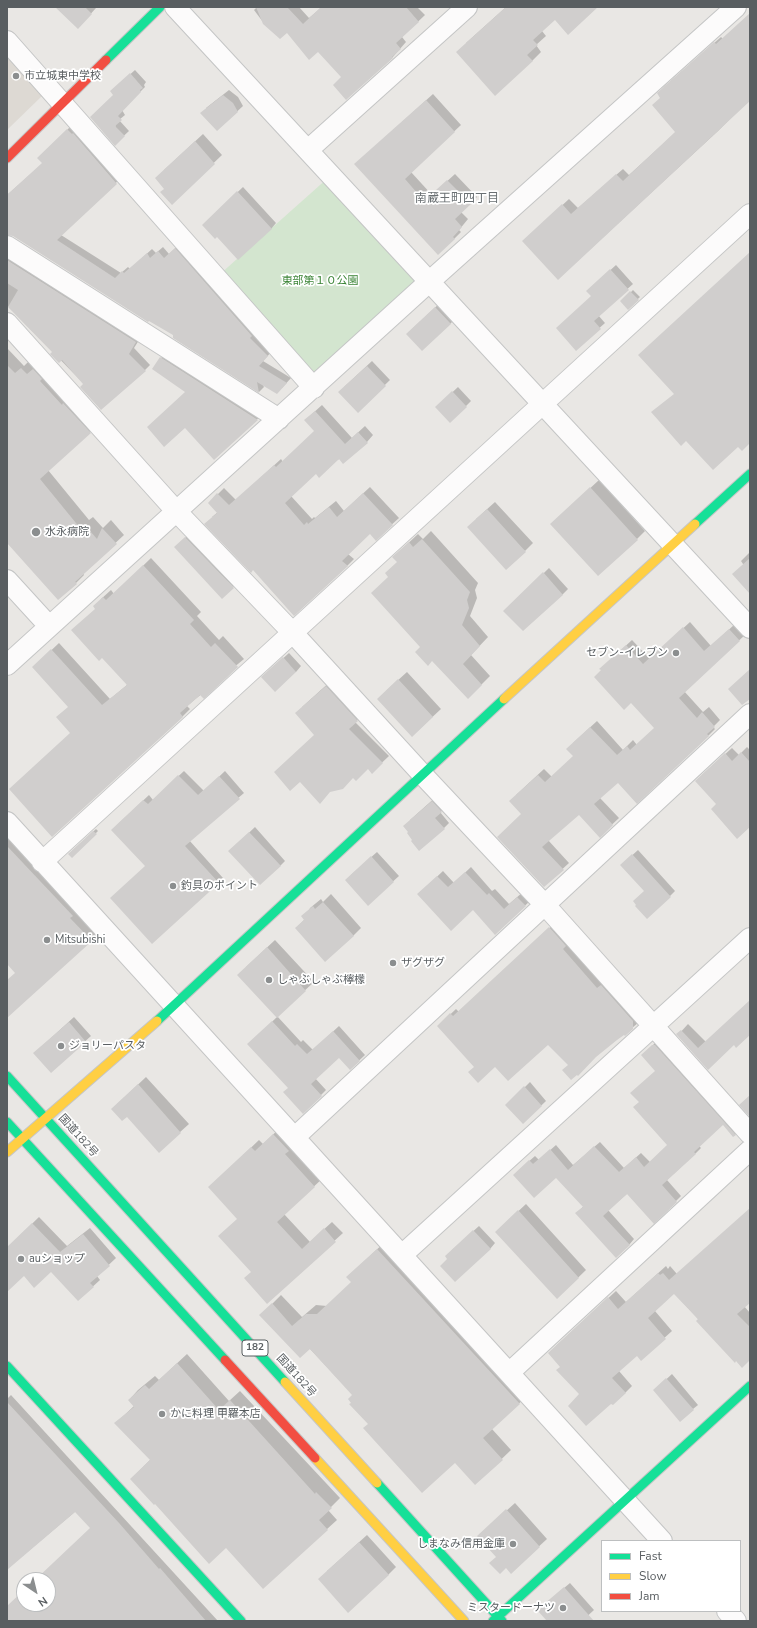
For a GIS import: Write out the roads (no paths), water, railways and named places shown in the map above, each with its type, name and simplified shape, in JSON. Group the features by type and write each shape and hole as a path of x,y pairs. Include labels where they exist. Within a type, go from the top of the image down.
{"main road":[{"path":"7,158 160,7"},
{"path":"7,1152 45,1117 174,1006 422,774 750,474"},
{"name":"国道182号","path":"7,1076 498,1619"},
{"name":"182","path":"7,1122 464,1621"},
{"path":"7,1366 241,1621"},
{"path":"498,1619 750,1386"}],"street":[{"path":"175,7 750,628"},
{"path":"308,150 467,7"},
{"path":"7,665 314,388 430,281 736,7"},
{"path":"7,41 314,388"},
{"path":"42,862 750,214"},
{"path":"7,246 279,419"},
{"path":"7,323 177,512 292,632 545,905 750,1134"},
{"path":"7,580 49,626"},
{"path":"295,1137 750,714"},
{"path":"7,822 510,1372 661,1540"},
{"path":"402,1255 750,938"},
{"path":"510,1372 750,1150"},
{"path":"728,1612 736,1621"}],"place":[{"name":"市立城東中学校","path":"16,76"},
{"name":"水永病院","path":"36,532"},
{"name":"セブン-イレブン","path":"676,653"},
{"name":"釣具のポイント","path":"173,886"},
{"name":"Mitsubishi","path":"47,940"},
{"name":"ザグザグ","path":"393,963"},
{"name":"しゃぶしゃぶ檸檬","path":"269,980"},
{"name":"ジョリーパスタ","path":"61,1046"},
{"name":"auショップ","path":"21,1259"},
{"name":"かに料理 甲羅本店","path":"162,1414"},
{"name":"しまなみ信用金庫","path":"513,1544"},
{"name":"ミスタードーナツ","path":"563,1608"}],"district":[{"name":"南蔵王町四丁目","path":"457,199"}],"park label":[{"name":"東部第１０公園","path":"320,281"}]}
